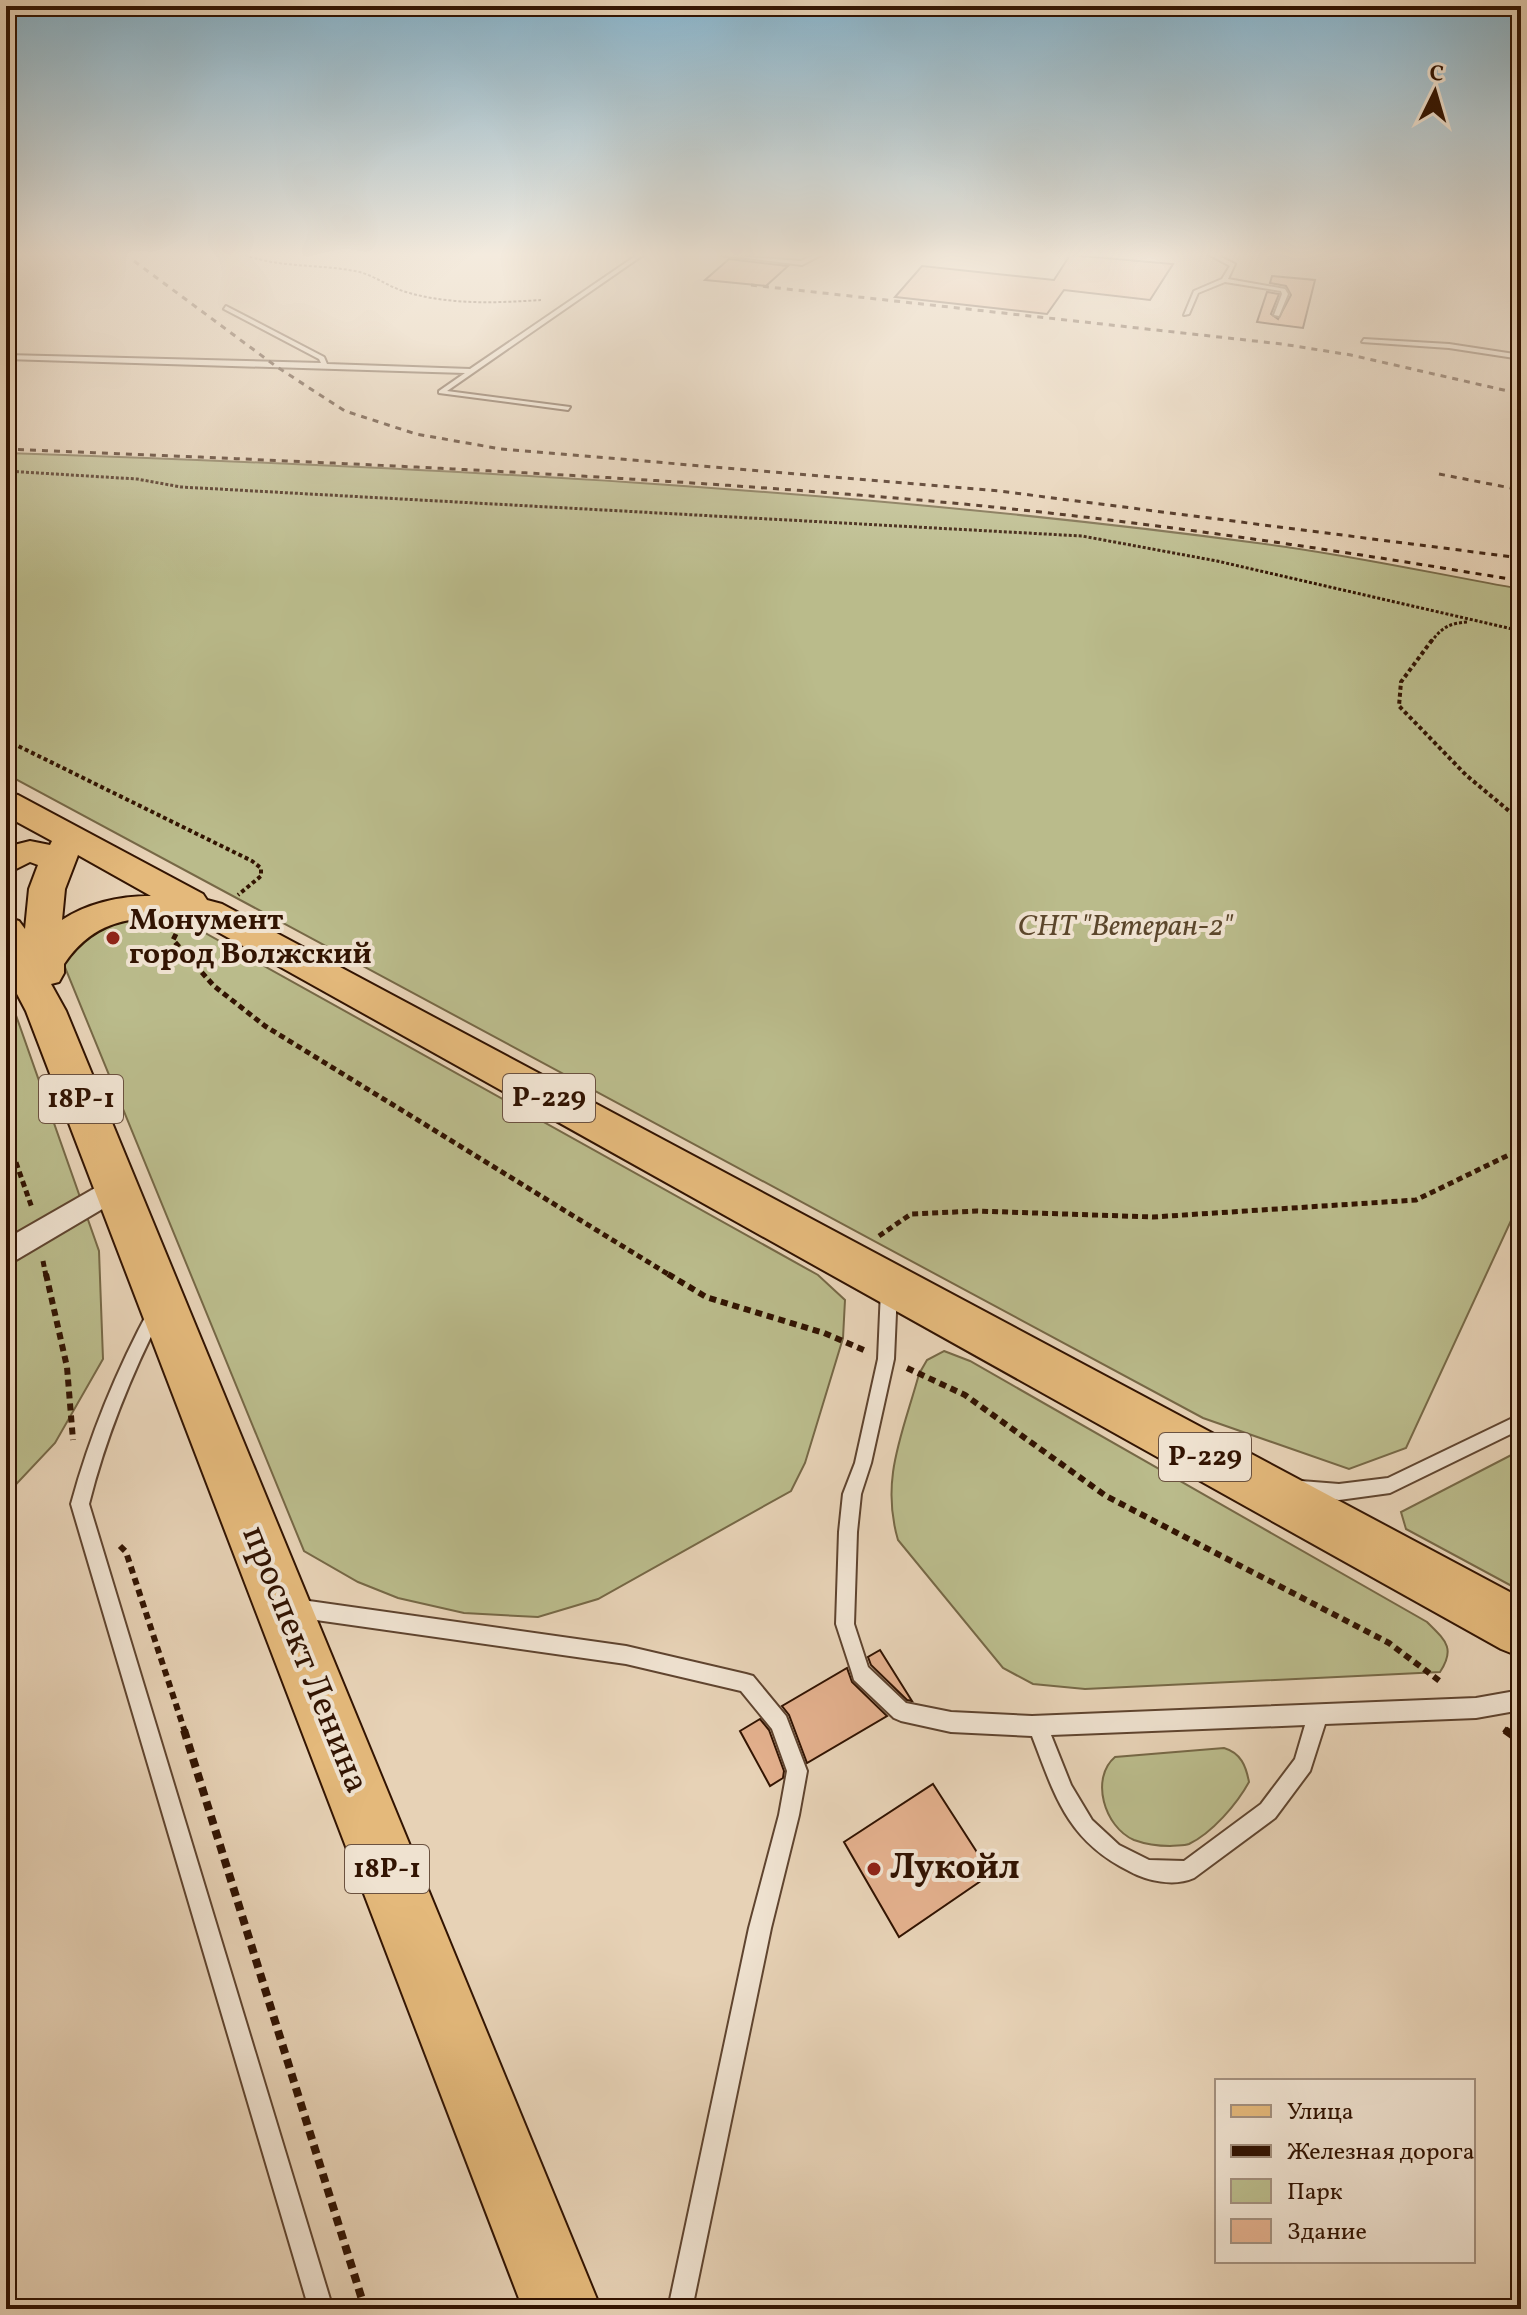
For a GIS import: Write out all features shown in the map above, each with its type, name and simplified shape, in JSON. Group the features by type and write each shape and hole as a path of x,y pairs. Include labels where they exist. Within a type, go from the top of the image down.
{"main road":[{"name":"Р-229","path":"6,802 63,850 209,912 1521,1629"},
{"path":"6,863 17,854 34,850 63,850"},
{"name":"проспект Ленина","path":"46,1011 42,913 45,885 63,850"},
{"path":"45,963 55,946 77,926 116,910 141,905 209,912"},
{"name":"проспект Ленина","path":"6,929 16,956 46,1011 562,2309"}],"street":[{"path":"6,1254 116,1187"}],"lane":[{"path":"218,363 473,371"},
{"path":"484,363 441,392 568,408"},
{"path":"868,1273 886,1359 863,1463 852,1494 845,1624 861,1673 901,1711 951,1722 1038,1726 1476,1708 1521,1700"},
{"path":"160,1302 125,1367 92,1455 80,1504 321,2309"},
{"path":"1222,1466 1282,1487 1339,1492 1390,1485 1521,1421"},
{"path":"283,1606 626,1655 723,1677 746,1683 779,1723 797,1771 760,1928 680,2309"},
{"path":"1038,1726 1063,1791 1085,1827 1112,1852 1148,1870 1187,1871 1268,1811 1303,1764 1318,1715"}],"path":[{"path":"6,471 137,479 181,487 1082,536 1217,561 1521,631"},
{"path":"1477,621 1452,623 1439,631 1401,682 1399,706 1466,775 1521,821"},
{"path":"6,740 227,847 261,868 261,876 244,891 176,933 173,940 214,986 265,1026 706,1297 824,1333 965,1395 1106,1496 1389,1643 1521,1741"},
{"path":"6,1134 39,1234 48,1292 67,1367 80,1504 126,1552 365,2309"},
{"path":"868,1273 911,1214 977,1211 1153,1217 1416,1200 1519,1152"}],"green space":[{"name":"СНТ \"Ветеран-2\"","path":"6,453 479,473 951,508 1297,548 1521,589 1521,1199 1406,1448 1349,1469 1203,1418 6,774"},
{"path":"140,915 180,919 818,1275 845,1300 843,1338 805,1463 791,1491 598,1599 538,1617 464,1613 398,1598 358,1582 304,1551 64,965 69,953 85,937 106,926"},
{"path":"6,987 99,1251 103,1359 55,1443 6,1495"},
{"path":"944,1351 970,1361 1427,1622 1448,1650 1440,1672 1085,1689 1033,1684 1003,1668 898,1540 893,1518 891,1497 896,1456 919,1374 927,1360"},
{"path":"1521,1450 1521,1591 1406,1529 1401,1512"},
{"path":"1224,1748 1242,1761 1249,1782 1223,1817 1198,1839 1185,1845 1170,1846 1134,1840 1124,1834 1108,1814 1102,1789 1103,1777 1115,1757"}],"building":[{"path":"880,1650 912,1701 907,1700 871,1665 868,1657"},
{"path":"847,1668 852,1682 887,1716 807,1763 789,1715 782,1706"},
{"path":"760,1719 769,1730 784,1771 783,1778 770,1786 740,1731"},
{"path":"933,1784 991,1874 899,1937 844,1842"}],"railway":[{"path":"272,363 345,411 416,434 501,449 999,491 1521,558"},
{"path":"1386,363 1521,394"},
{"path":"6,449 598,477 953,503 1237,537 1521,581"},
{"path":"1439,474 1521,490"}],"place":[{"name":"Монумент город Волжский","path":"113,938"},
{"name":"Лукойл","path":"874,1869"}]}
